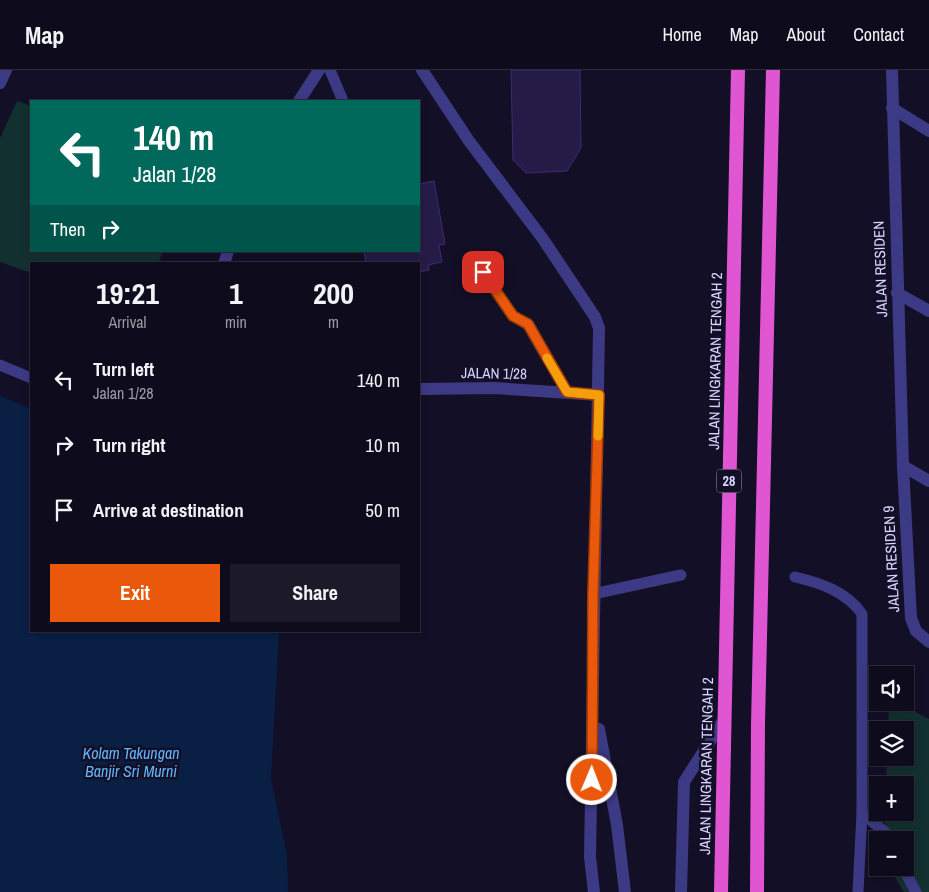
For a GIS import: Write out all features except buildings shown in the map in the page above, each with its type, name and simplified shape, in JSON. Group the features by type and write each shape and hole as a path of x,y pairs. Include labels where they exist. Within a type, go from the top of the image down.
{"highway":[{"name":"JALAN LINGKARAN TENGAH 2","path":"721,892 723,722 738,70"},
{"name":"28","path":"757,892 758,724 773,70"}],"street":[{"path":"0,83 6,70"},
{"path":"300,100 319,70"},
{"path":"422,70 469,141 543,239 595,317 600,338 593,594 594,702 590,857 594,892"},
{"name":"JALAN RESIDEN","path":"892,70 903,466"},
{"path":"892,108 929,131"},
{"path":"897,292 929,311"},
{"name":"JALAN 1/28","path":"420,389 494,388 599,395"},
{"path":"903,466 929,482"},
{"name":"JALAN RESIDEN 9","path":"903,466 911,618 916,631 929,642"},
{"path":"594,702 616,825 624,892"},
{"path":"680,892 684,782 723,722"}],"lane":[{"path":"330,70 343,100"},
{"path":"483,272 513,316 528,324 567,392"},
{"path":"0,365 30,378"},
{"path":"593,594 681,575"},
{"path":"795,577 830,588 855,603 862,614 862,813 858,892"},
{"path":"862,813 884,831"},
{"path":"907,876 916,892"}],"green space":[{"path":"17,101 30,106 30,252 163,252 159,262 30,262 30,273 0,262 0,138"},
{"path":"889,711 914,711 929,719 929,892 904,892 894,876 914,876 914,831 884,831 885,821 914,821 914,776 886,776 887,766 914,766 914,721 888,721"}],"water":[{"name":"Kolam Takungan Banjir Sri Murni","path":"0,396 30,409 30,632 279,632 271,779 287,855 288,892 0,892"}],"slow traffic":[{"path":"547,358 567,392 599,395 598,436"}],"route":[{"path":"483,272 513,316 528,324 567,392 599,395 593,594 594,702 592,780"}]}
